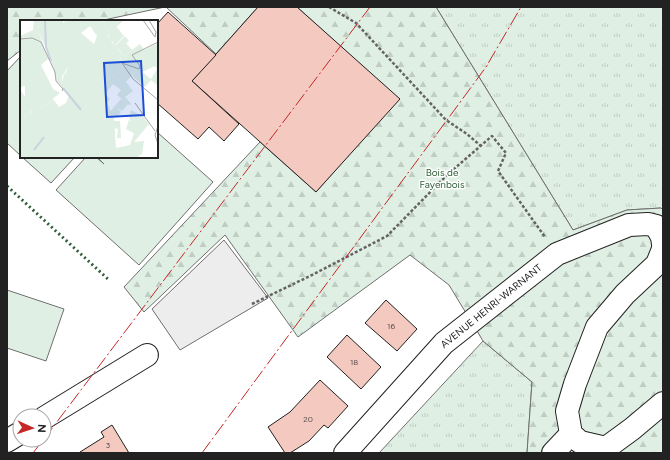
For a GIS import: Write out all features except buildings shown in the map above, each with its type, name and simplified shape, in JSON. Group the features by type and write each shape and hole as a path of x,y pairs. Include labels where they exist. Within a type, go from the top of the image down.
{"street":[{"name":"AVENUE HENRI-WARNANT","path":"345,453 444,342 557,254 629,225 648,224 656,226 662,237 663,244"},
{"path":"663,249 657,264 625,294 597,326 575,384 567,411 571,434 580,442 606,448 663,403"},
{"path":"52,413 147,355"},
{"path":"553,453 571,434"}],"path":[{"path":"329,7 356,23 446,120 467,134 481,146"},
{"path":"252,304 387,236 447,175 492,136 506,154 498,171 557,254"}],"green space":[{"path":"7,7 165,7 104,20 20,20 20,51 7,61"},
{"path":"166,7 258,7 216,54"},
{"name":"Bois de Fayenbois","path":"297,7 436,7 573,230 627,210 661,208 663,210 663,453 527,453 532,382 483,341 449,285 410,255 298,337 225,235 144,312 124,287 260,142 316,192 399,99"},
{"path":"436,7 663,7 663,210 661,208 627,210 573,230"},
{"path":"20,57 20,155 7,143 7,71"},
{"path":"158,133 213,182 139,265 56,190 85,158 97,158 104,164 98,158 158,158"},
{"path":"23,158 74,158 51,183"},
{"path":"7,290 64,309 46,361 7,348"},
{"path":"483,341 532,382 527,453 379,453"}],"shaded area":[{"path":"224,240 268,298 180,350 152,309"}],"hedge":[{"path":"7,186 109,280"}],"power":[{"path":"52,428 370,7"},
{"path":"202,453 486,67 521,7"},
{"path":"33,453 37,448"}]}
